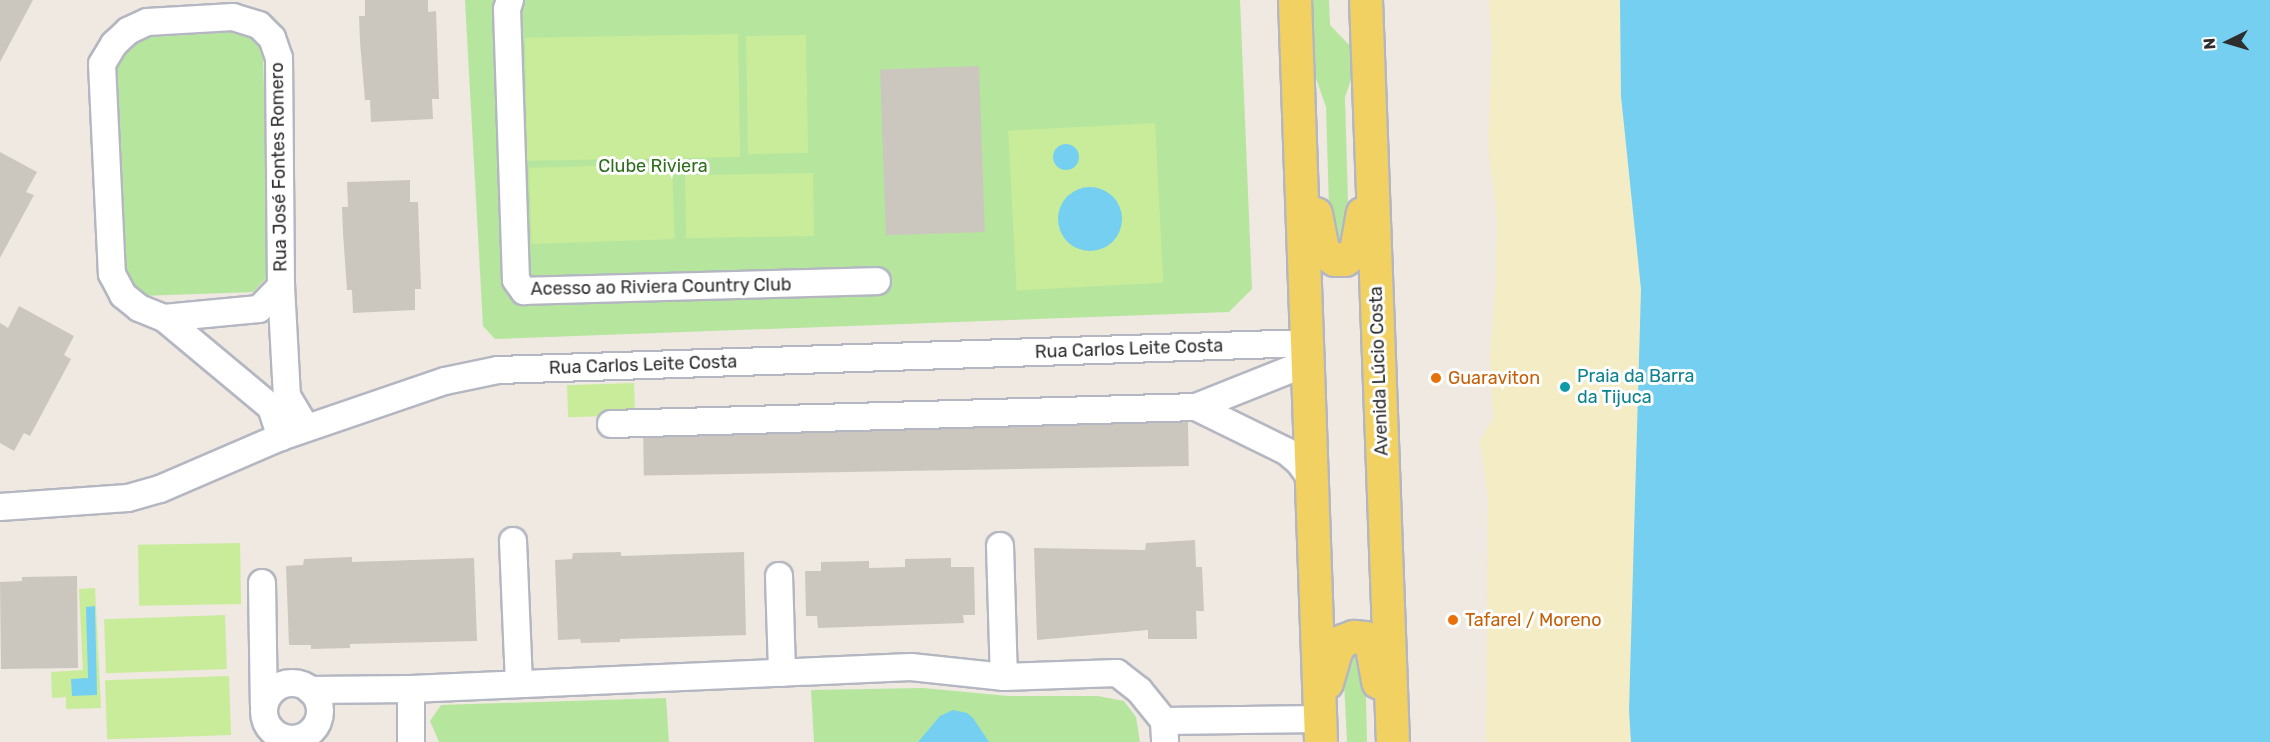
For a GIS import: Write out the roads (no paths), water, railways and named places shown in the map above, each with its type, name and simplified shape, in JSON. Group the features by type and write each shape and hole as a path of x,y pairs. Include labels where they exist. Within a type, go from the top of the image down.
{"main road":[{"path":"1295,0 1320,723"},
{"name":"Avenida Lúcio Costa","path":"1366,0 1393,742"},
{"path":"1300,124 1323,251 1335,260 1345,260 1356,252 1361,234 1370,142"},
{"path":"1320,723 1336,651 1343,642 1353,637 1365,638 1372,647 1387,742"}],"street":[{"name":"Acesso ao Riviera Country Club","path":"510,0 507,9 516,280 524,291 877,281"},
{"name":"Rua José Fontes Romero","path":"233,17 259,25 272,38 279,58 281,286 259,309 164,318 139,308 123,295 112,274 102,64 114,44 128,30 147,22 233,17"},
{"path":"281,286 287,396 306,428"},
{"path":"164,318 271,407 281,437"},
{"path":"611,424 1196,407 1309,353"},
{"name":"Rua Carlos Leite Costa","path":"0,507 128,498 160,489 306,428 445,381 498,370 1309,353"},
{"path":"1196,407 1286,451 1299,462 1313,481"},
{"path":"513,541 519,684"},
{"path":"1000,546 1004,677"},
{"path":"772,577 775,673"},
{"path":"262,583 265,723 270,730 286,740 296,740 312,731 320,715 320,705 310,690 302,685 283,684 268,696 265,723"},
{"path":"310,690 411,689 911,667 1004,677 1117,673 1139,690 1164,732 1246,731 1320,723"},
{"path":"411,689 411,742"}],"water":[{"path":"1620,0 2270,0 2270,742 1631,742 1629,711 1641,289 1621,96"},
{"path":"1066,144 1075,148 1079,157 1075,166 1066,170 1057,166 1053,157 1057,148"},
{"path":"1090,187 1108,192 1113,196 1117,201 1122,219 1117,237 1113,242 1108,246 1090,251 1072,246 1067,242 1063,237 1058,219 1063,201 1067,196 1072,192"},
{"path":"95,606 97,695 72,696 71,679 88,678 86,607"},
{"path":"953,710 967,713 973,718 989,742 918,742 940,716"}],"place":[{"name":"Guaraviton","path":"1436,378"},
{"name":"Praia da Barra da Tijuca","path":"1565,387"},
{"name":"Tafarel / Moreno","path":"1453,620"}],"park label":[{"name":"Clube Riviera","path":"653,166"}]}
